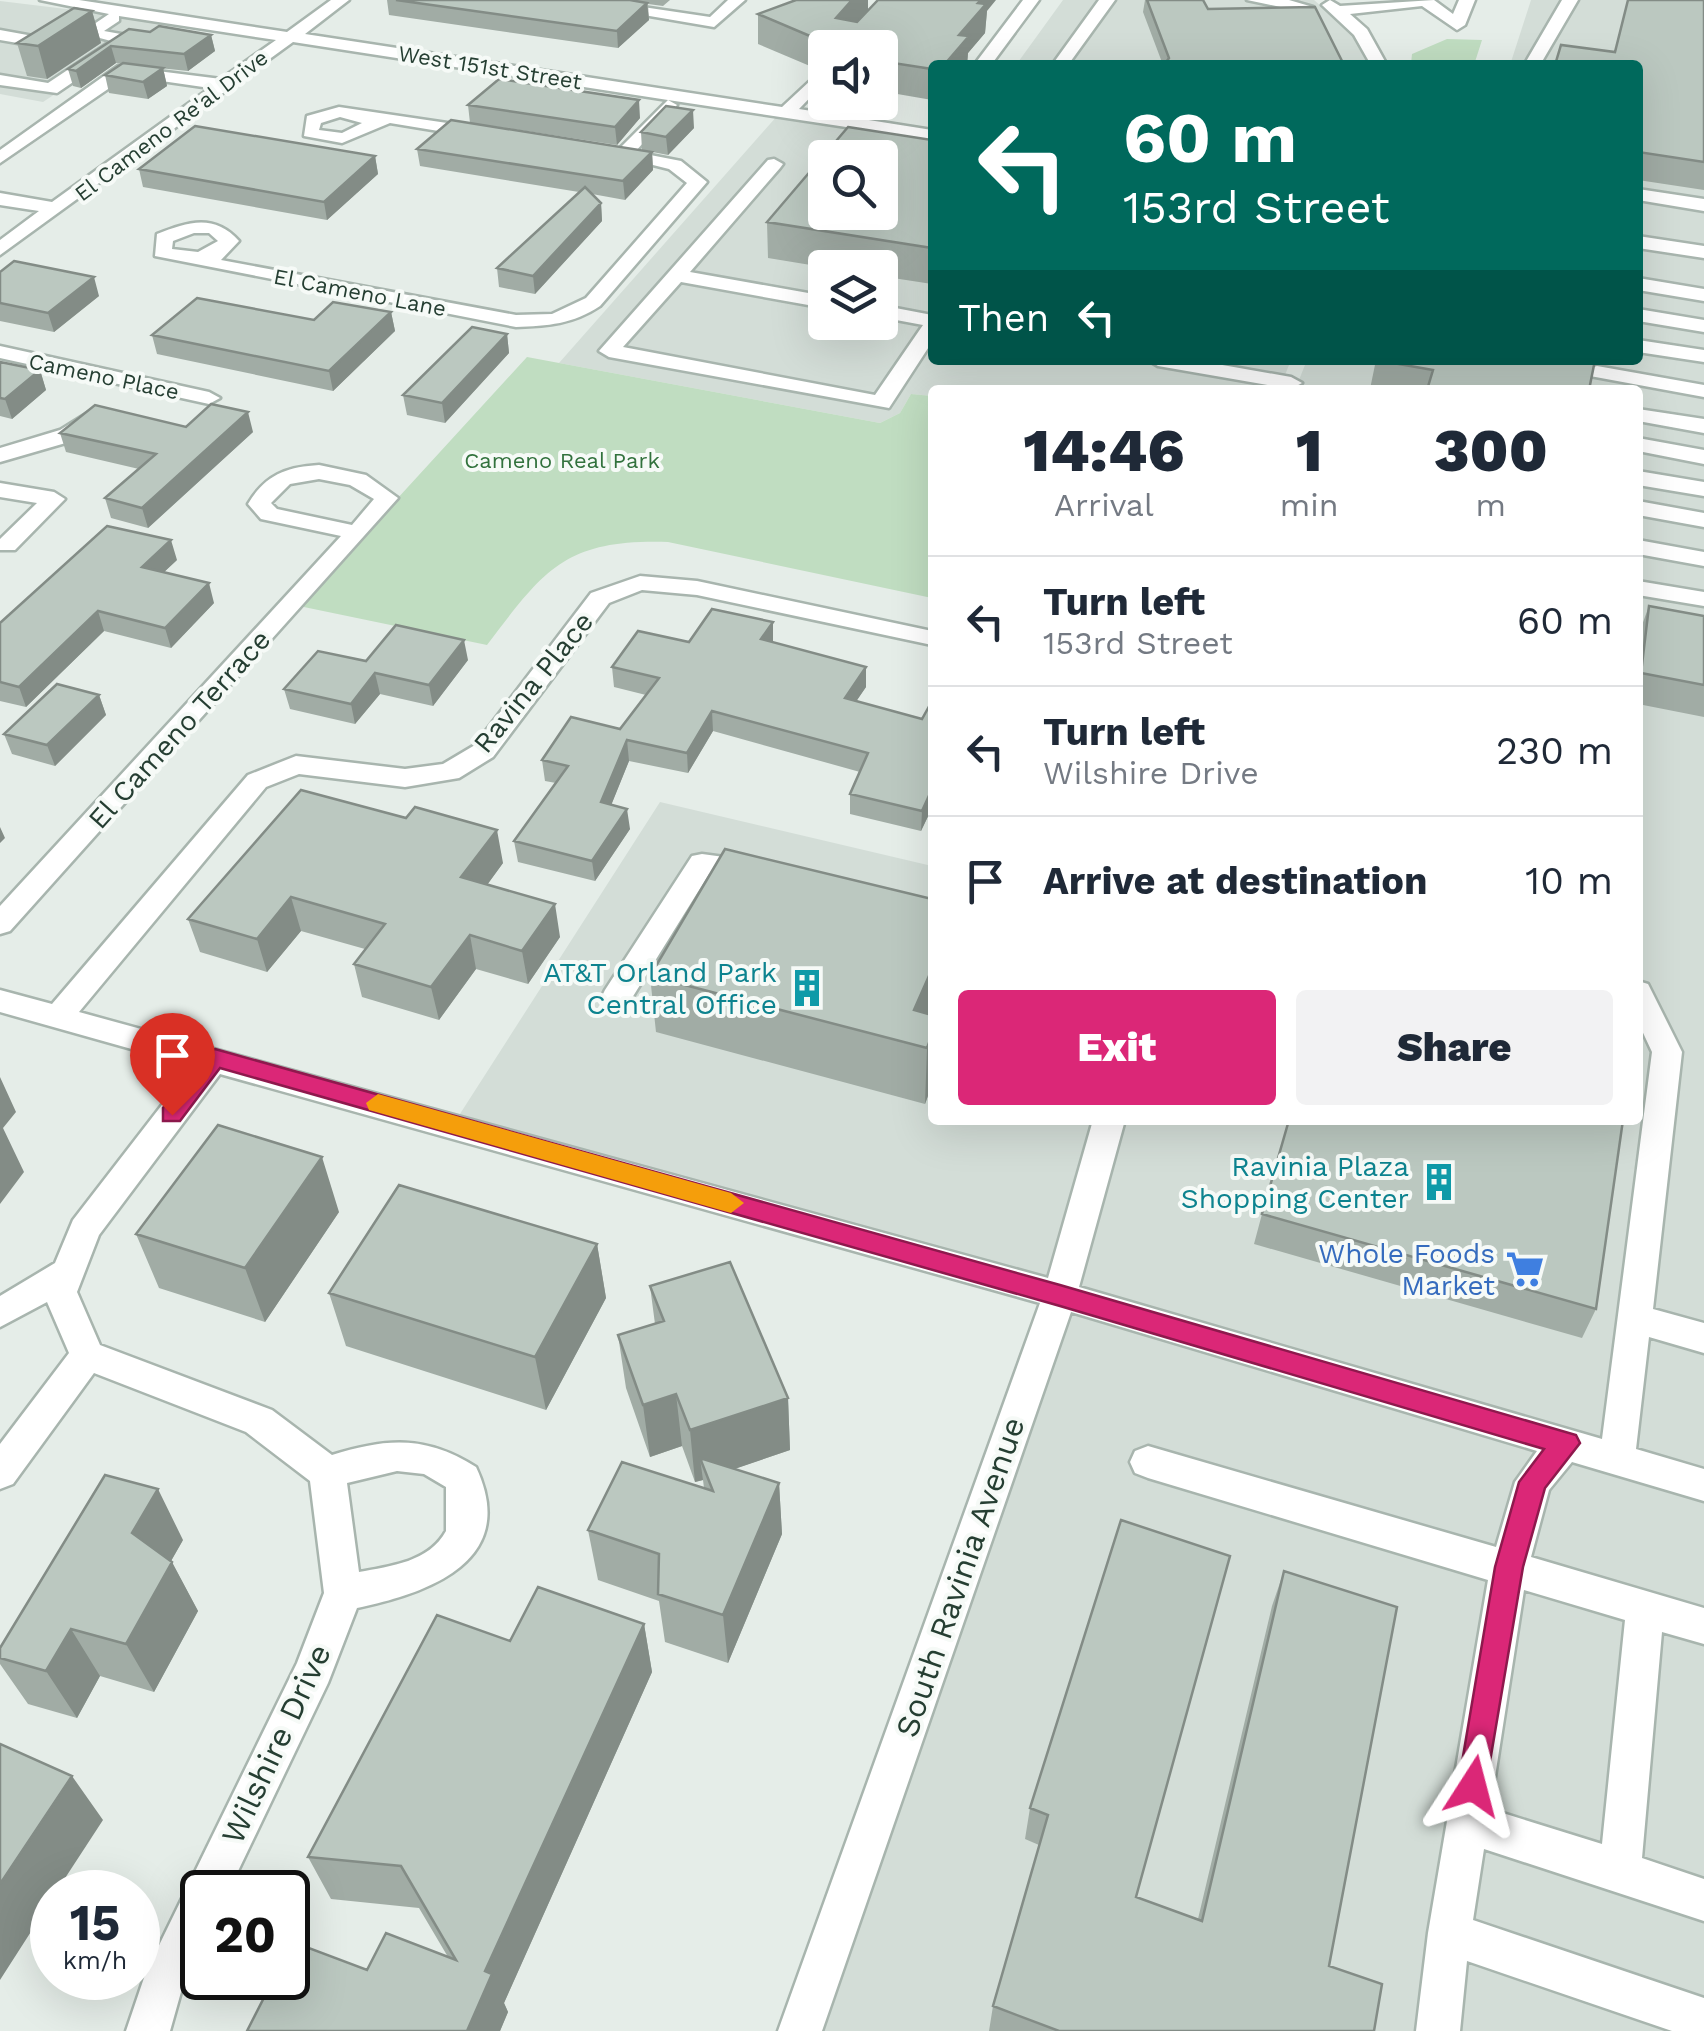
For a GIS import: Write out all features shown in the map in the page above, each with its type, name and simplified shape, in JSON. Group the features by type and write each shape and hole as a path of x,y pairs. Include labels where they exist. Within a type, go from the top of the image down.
{"street":[{"name":"West 151st Street","path":"48,0 83,2 124,12 808,115"},
{"name":"El Cameno Re'al Drive","path":"0,249 341,0"},
{"path":"564,0 714,22 737,0"},
{"path":"986,60 1031,0"},
{"path":"1064,60 1107,0"},
{"path":"1254,0 1305,7"},
{"path":"1330,5 1425,1 1457,25 1467,0"},
{"path":"1533,60 1539,40 1559,26 1570,0"},
{"path":"1330,5 1361,32 1375,60"},
{"path":"89,33 124,12"},
{"path":"0,36 48,43 68,30 126,39 51,88 0,80"},
{"path":"0,158 124,70 224,86"},
{"path":"787,112 808,90"},
{"name":"El Cameno Lane","path":"208,256 214,265 516,322 575,314 592,302 698,182 675,165 613,154 677,96"},
{"path":"370,120 390,118 506,137"},
{"path":"802,137 816,120"},
{"name":"West 151st Street","path":"840,120 928,133"},
{"path":"774,164 610,351 881,402 928,330"},
{"path":"1643,196 1704,205"},
{"path":"0,199 57,209"},
{"path":"1643,243 1704,252"},
{"path":"676,275 808,299"},
{"path":"1643,285 1704,295"},
{"path":"898,316 928,323"},
{"path":"1643,316 1704,326"},
{"path":"1643,347 1704,356"},
{"name":"Cameno Place","path":"0,352 209,398"},
{"path":"1182,365 1279,385"},
{"path":"1597,374 1704,390"},
{"path":"0,455 68,435 99,410"},
{"path":"1643,416 1704,426"},
{"path":"1643,446 1704,457"},
{"name":"El Cameno Terrace","path":"0,924 358,533 387,498 375,484 309,472 280,478 263,492 259,504 269,514 358,533"},
{"path":"1643,479 1704,489"},
{"path":"0,490 54,499 7,545"},
{"path":"1643,509 1704,520"},
{"path":"1643,548 1704,559"},
{"name":"Ravina Place","path":"58,1016 258,781 296,765 406,778 450,772 484,751 600,598 640,583 697,588 928,637"},
{"path":"1643,589 1704,599"},
{"path":"616,998 702,863 789,877"},
{"path":"0,1001 1060,1295 1704,1485"},
{"path":"1618,1460 1667,1052 1643,1002"},
{"path":"215,1058 85,1229 60,1292 87,1355 259,1421 328,1473 372,1458 406,1453 438,1460 463,1478 471,1511 466,1539 442,1565 399,1582 343,1593"},
{"name":"South Ravinia Avenue","path":"800,2031 1060,1295 1107,1125"},
{"path":"0,1313 68,1272"},
{"path":"1634,1318 1704,1338"},
{"path":"0,1473 87,1355"},
{"path":"1438,2031 1449,1933 1509,1567 1533,1482 1566,1443"},
{"path":"1148,1462 1704,1626"},
{"name":"Wilshire Drive","path":"217,1870 314,1670 343,1593 328,1473"},
{"path":"1620,1871 1644,1608"},
{"path":"1467,1822 1704,1900"},
{"path":"1449,1933 1704,2020"},
{"path":"148,2031 161,1987 180,1947"}],"shaded area":[{"path":"1063,0 1314,0 1350,31 1367,60 1020,60"},
{"path":"1531,0 1704,0 1704,248 1643,239 1643,60 1512,60"},
{"path":"0,1 165,21 43,102 0,94"},
{"path":"778,115 928,137 928,365 1289,365 1281,385 928,385 928,396 911,394 900,413 880,423 559,363"},
{"path":"1643,248 1704,258 1704,1475 1071,1290 1117,1125 1643,1125 1643,385 1297,385 1305,365 1643,365"},
{"path":"660,802 928,865 928,1125 1096,1125 1049,1280 458,1117"},
{"path":"1072,1312 1704,1499 1704,2031 824,2031"}],"green space":[{"path":"1447,39 1482,40 1476,60 1411,60 1412,54"},
{"name":"Cameno Real Park","path":"527,357 880,423 900,413 911,394 928,396 928,597 668,542 633,542 581,553 561,564 525,596 487,645 299,606"}],"building":[{"path":"396,0 630,0 647,3 617,31"},
{"path":"796,0 852,0 836,18 857,22 878,0 981,0 978,3 986,4 959,35 969,36 948,60 928,60 928,68 898,64 898,30 808,30 808,35 758,14"},
{"path":"1147,0 1203,0 1208,9 1315,7 1342,60 1168,60"},
{"path":"1628,0 1704,0 1704,162 1643,153 1643,60 1556,60 1561,45 1615,52"},
{"path":"74,8 92,11 38,46 17,43"},
{"path":"159,26 211,35 184,54 111,46 76,71 68,69 129,29 150,32"},
{"path":"123,63 163,68 143,82 105,75"},
{"path":"499,79 639,100 615,127 468,105"},
{"path":"666,106 693,110 666,137 641,132"},
{"path":"451,120 652,152 623,181 417,149"},
{"path":"195,126 375,156 324,202 139,169"},
{"path":"848,127 928,139 928,247 818,230 898,230 898,140 837,140"},
{"path":"808,174 808,228 767,222"},
{"path":"585,187 601,203 533,276 497,268"},
{"path":"14,261 94,277 48,313 0,303 0,272"},
{"path":"197,298 314,320 333,302 391,312 329,371 152,335"},
{"path":"472,327 507,334 442,403 403,395"},
{"path":"0,362 40,370 5,399 0,398"},
{"path":"1404,365 1594,365 1590,385 1428,385 1433,370"},
{"path":"211,404 248,412 142,508 105,498 156,454 60,433 95,405 186,427"},
{"path":"107,526 171,540 142,567 209,583 165,628 98,611 19,687 0,682 0,623"},
{"path":"1649,606 1704,616 1704,685 1643,673"},
{"path":"712,609 773,622 761,639 866,667 845,698 922,719 928,708 928,798 922,811 850,794 868,753 712,711 687,753 627,740 601,802 627,809 592,861 514,841 568,766 542,760 571,717 620,729 659,678 612,667 638,631 689,642"},
{"path":"396,625 464,640 429,685 375,673 351,704 284,689 318,651 366,661"},
{"path":"57,684 99,695 47,745 4,734"},
{"path":"301,790 406,818 415,807 497,830 461,877 555,904 522,951 470,935 431,987 354,964 385,924 291,897 257,939 188,919"},
{"path":"725,849 928,898 928,978 914,1010 928,1014 927,1048 650,976"},
{"path":"218,1125 322,1157 245,1268 136,1234"},
{"name":"Ravinia Plaza Shopping Center","path":"1288,1125 1622,1125 1596,1309 1262,1214"},
{"path":"399,1185 597,1244 535,1357 329,1293"},
{"path":"730,1262 788,1398 690,1430 676,1394 643,1405 618,1335 664,1321 650,1286"},
{"path":"700,1458 779,1483 723,1615 658,1594 659,1554 588,1530 622,1462 713,1491"},
{"path":"105,1475 158,1489 132,1533 172,1562 126,1644 71,1629 46,1671 0,1658 0,1648"},
{"path":"1121,1520 1230,1556 1136,1897 1202,1921 1284,1571 1397,1607 1329,1966 1382,1984 1374,2031 1059,2031 993,2006 1048,1815 1030,1808"},
{"path":"538,1587 644,1624 485,1971 492,1974 467,2031 247,2031 263,2000 310,2000 310,1948 367,1970 386,1933 456,1960 401,1866 308,1857 437,1615 510,1641"},
{"path":"0,1744 72,1776 0,1884"}],"slow traffic":[{"path":"378,1103 731,1203"}],"place":[{"name":"AT&T Orland Park Central Office","path":"807,988"},
{"name":"Ravinia Plaza Shopping Center","path":"1439,1182"},
{"name":"Whole Foods Market","path":"1525,1269"}],"route":[{"path":"172,1115 215,1058 1060,1295 1566,1443 1533,1482 1509,1567 1473,1786"}]}
